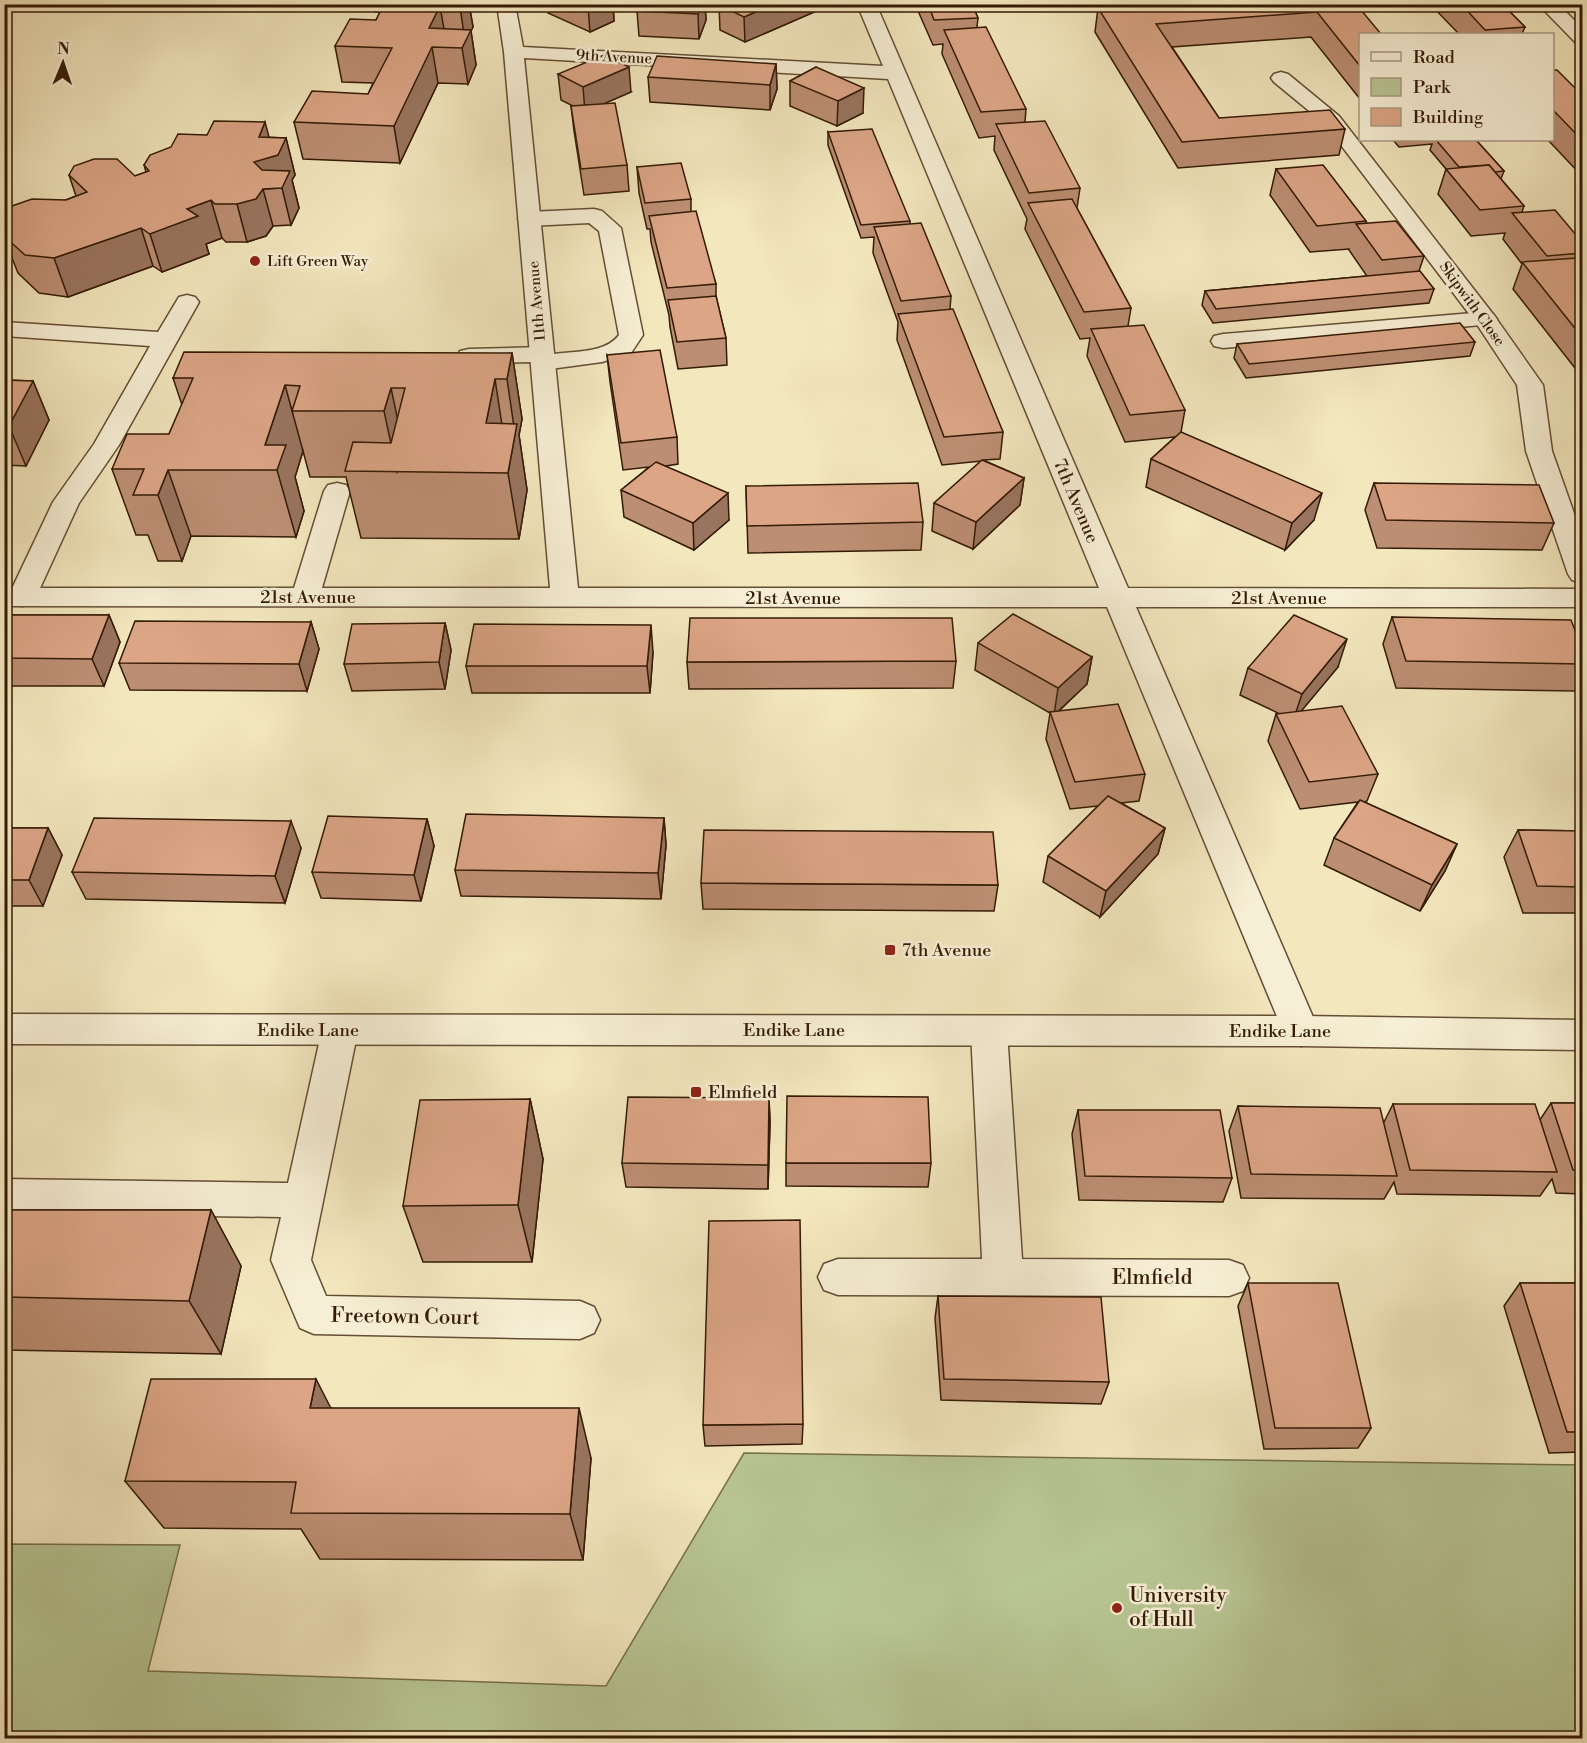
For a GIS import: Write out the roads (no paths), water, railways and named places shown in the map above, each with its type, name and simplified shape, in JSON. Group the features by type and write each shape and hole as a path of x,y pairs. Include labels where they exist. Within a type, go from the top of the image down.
{"street":[{"name":"11th Avenue","path":"506,4 514,52 565,598"},
{"name":"7th Avenue","path":"866,4 1301,1031"},
{"path":"1547,4 1580,33"},
{"name":"9th Avenue","path":"514,52 894,73"},
{"name":"Skipwith Close","path":"1281,78 1332,120 1485,319 1530,385 1539,451 1582,574"},
{"path":"442,356 542,358 602,355 622,348 631,336 610,228 594,216 529,219"},
{"path":"13,597 66,502 106,445 187,302"},
{"path":"1223,341 1485,319"},
{"path":"4,329 166,340"},
{"path":"305,597 337,490"},
{"name":"21st Avenue","path":"13,597 1582,598"},
{"name":"Endike Lane","path":"4,1029 1301,1031 1582,1035"},
{"name":"Freetown Court","path":"340,1030 291,1260 314,1315 580,1320"},
{"path":"989,1031 1003,1279"},
{"path":"4,1196 304,1200"},
{"name":"Elmfield","path":"838,1277 1229,1278"}],"place":[{"name":"Lift Green Way","path":"255,261"},
{"name":"7th Avenue","path":"890,950"},
{"name":"Elmfield","path":"696,1092"},
{"name":"University of Hull","path":"1117,1608"}]}
